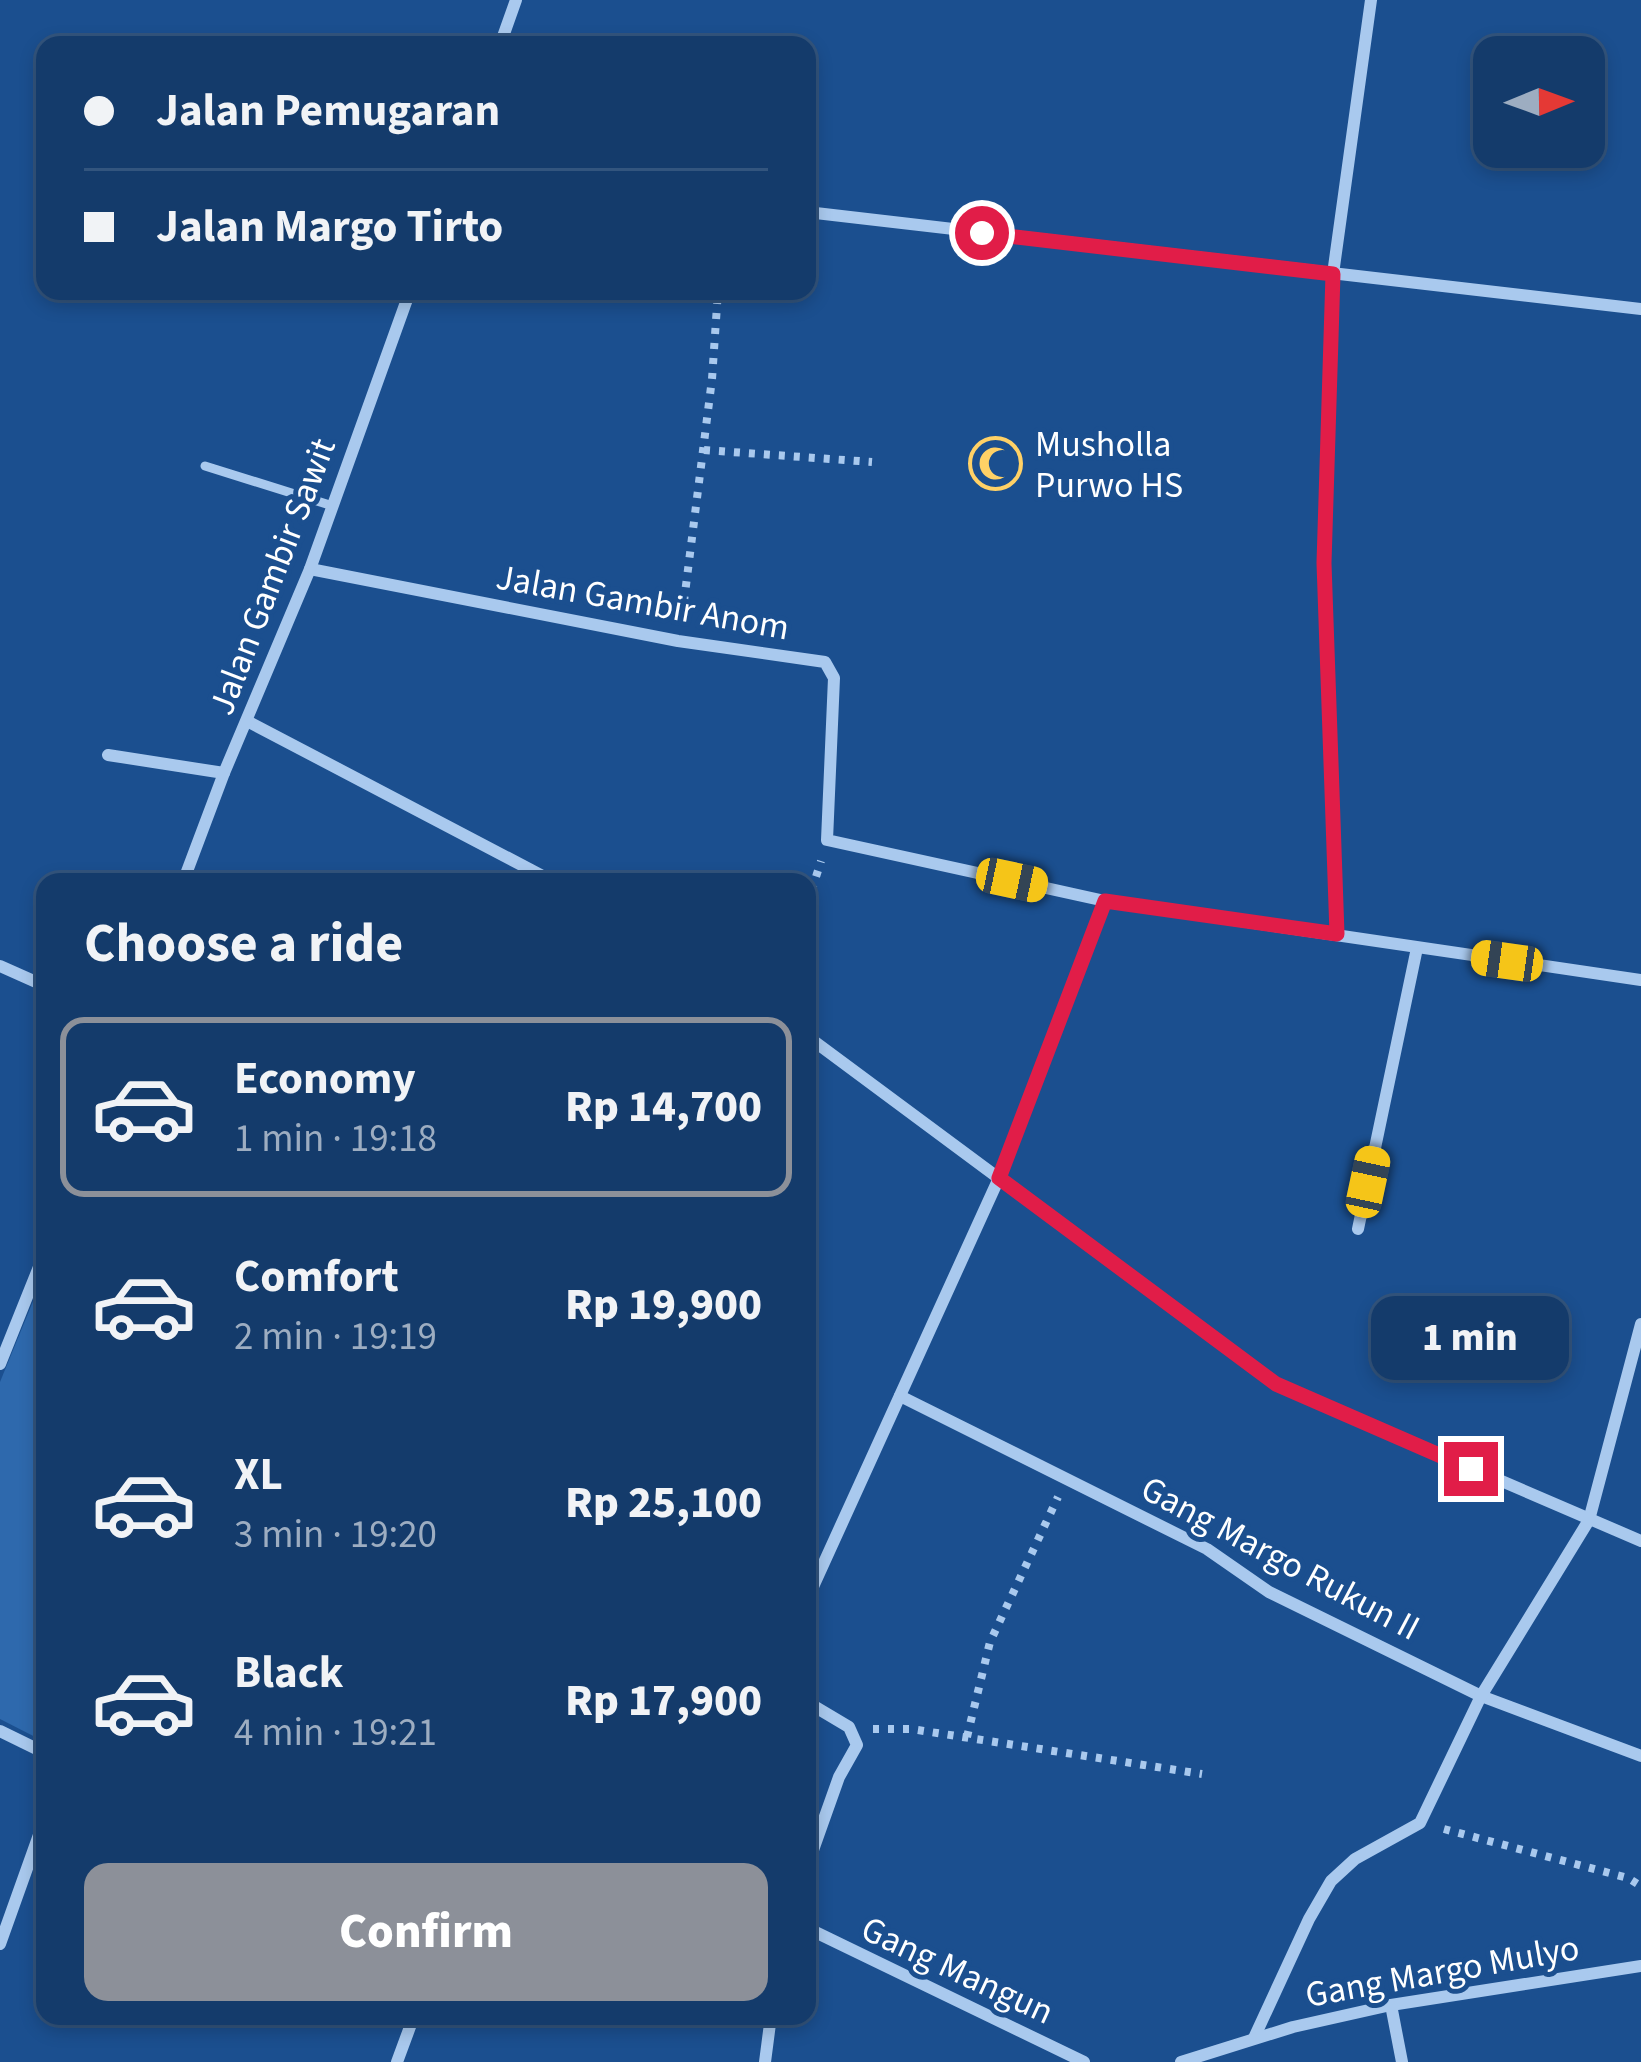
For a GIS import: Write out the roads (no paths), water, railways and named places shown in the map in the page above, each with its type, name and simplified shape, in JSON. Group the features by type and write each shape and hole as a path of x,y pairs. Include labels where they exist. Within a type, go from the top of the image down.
{"street":[{"path":"503,36 516,0"},
{"path":"1337,934 1324,563 1333,274 1371,0"},
{"path":"816,213 1641,309"},
{"name":"Jalan Gambir Sawit","path":"186,873 310,569 407,300"},
{"name":"Jalan Gambir Anom","path":"310,569 678,641 825,662 834,678 827,840 1105,901"},
{"path":"247,721 537,873"},
{"path":"108,755 224,773"},
{"path":"816,1580 999,1178 1105,901 1641,980"},
{"path":"1358,1229 1417,948"},
{"path":"0,966 36,982"},
{"path":"816,1043 1276,1384 1641,1541"},
{"path":"0,1364 36,1274"},
{"path":"1254,2038 1331,1881 1354,1859 1420,1822 1481,1696 1588,1520 1641,1324"},
{"name":"Gang Margo Rukun II","path":"900,1396 1207,1549 1269,1592 1481,1696 1641,1756"},
{"path":"816,1708 854,1731 857,1745 839,1777 816,1842"},
{"path":"0,1731 36,1749"},
{"path":"0,1944 36,1843"},
{"name":"Gang Mangun","path":"816,1932 1084,2062"},
{"name":"Gang Margo Mulyo","path":"1181,2062 1254,2038 1391,2006 1641,1966"},
{"path":"1391,2006 1402,2062"},
{"path":"397,2062 411,2025"},
{"path":"765,2062 770,2025"}],"lane":[{"path":"205,466 333,506"}],"place":[{"name":"Musholla Purwo HS","path":"996,464"}]}
